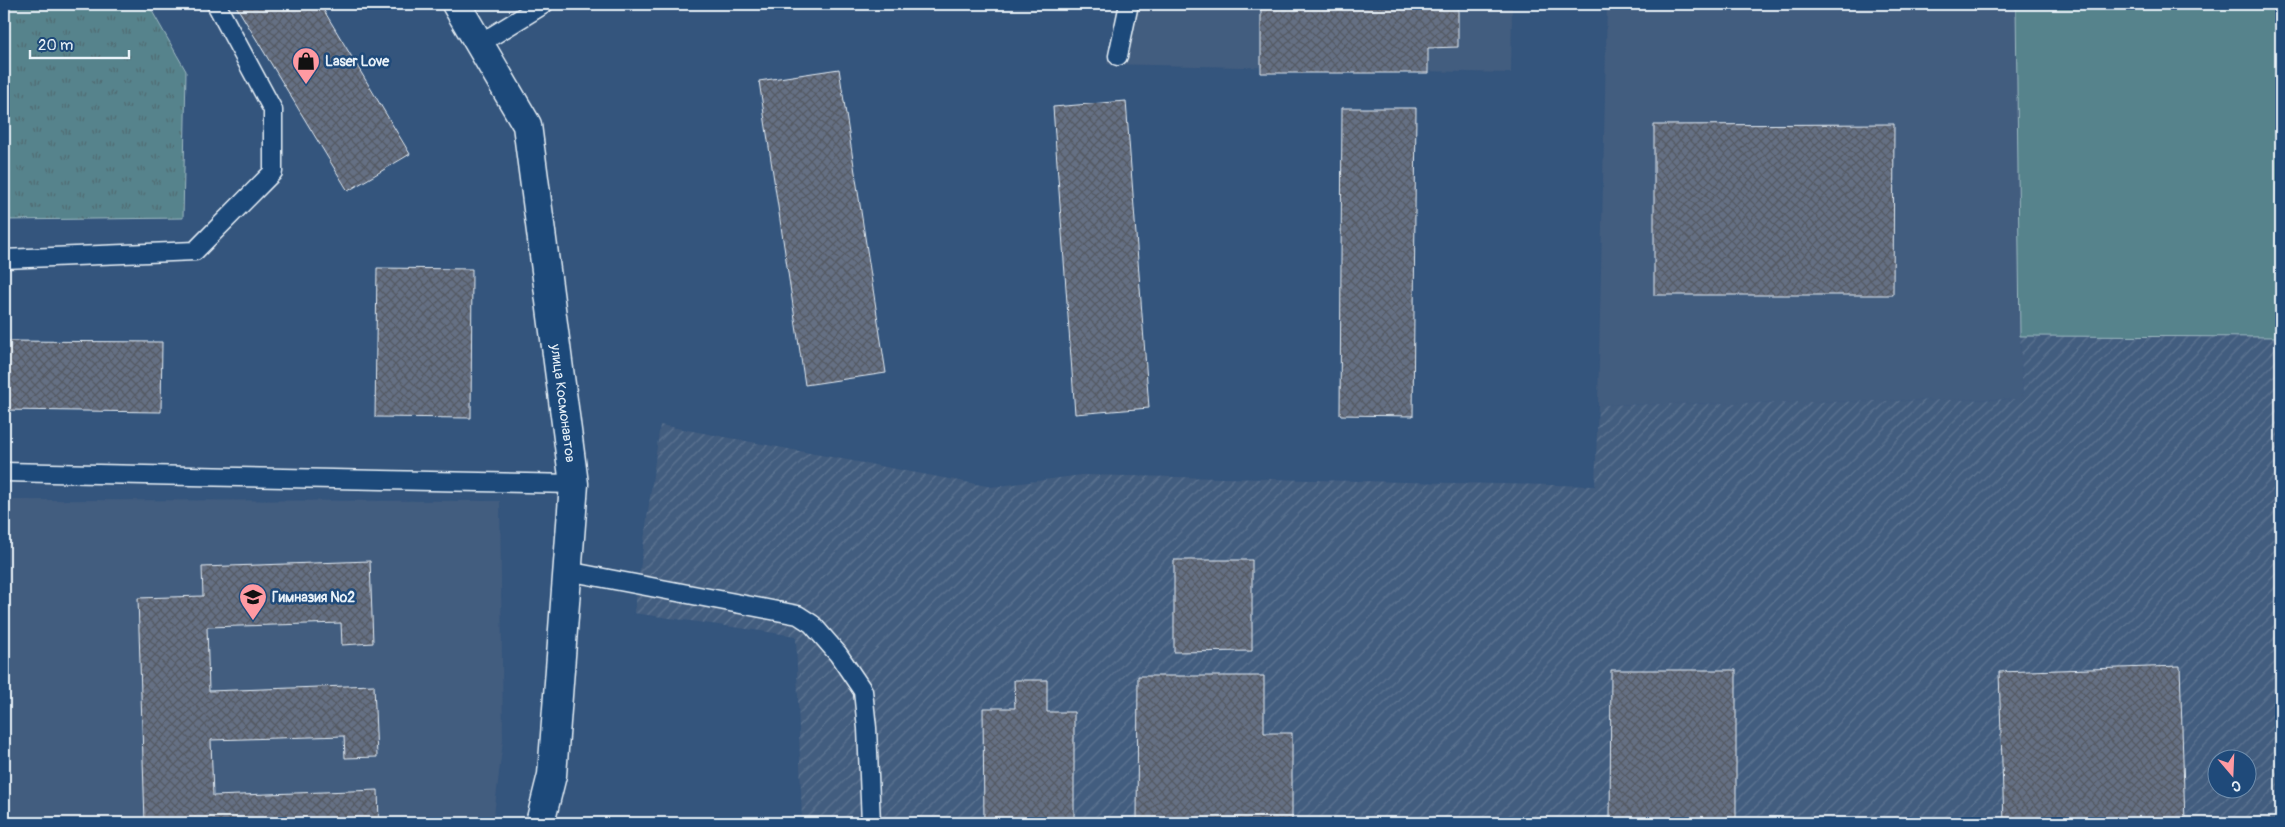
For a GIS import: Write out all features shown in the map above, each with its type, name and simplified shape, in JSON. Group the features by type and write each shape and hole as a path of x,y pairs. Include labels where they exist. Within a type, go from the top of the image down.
{"street":[{"name":"улица Космонавтов","path":"456,4 528,126 574,484 552,775 540,823"}],"lane":[{"path":"4,259 195,251 272,172 273,110 216,4"},
{"path":"479,44 544,4"},
{"path":"1118,56 1128,4"},
{"path":"4,472 574,484"},
{"path":"567,570 798,615 812,624 838,654 863,691 867,728 871,823"}],"shaded area":[{"path":"1120,4 1512,4 1511,73 1107,64"},
{"path":"1607,4 2016,4 2020,336 2023,399 1598,405"},
{"path":"2020,336 2281,337 2281,823 802,823 796,636 634,613 660,425 992,487 1082,475 1595,486 1598,405 2023,399"},
{"name":"Гимназия №2","path":"4,500 500,501 503,740 493,823 4,823"}],"green space":[{"path":"4,4 148,4 186,71 183,218 4,220"},
{"path":"2016,4 2281,4 2281,337 2020,336"}],"building":[{"path":"235,4 320,4 410,154 348,191"},
{"path":"1261,4 1458,4 1458,47 1428,48 1428,73 1261,73"},
{"path":"839,69 886,373 805,385 759,81"},
{"path":"1126,101 1149,408 1075,414 1053,107"},
{"path":"1342,108 1416,108 1413,416 1340,415"},
{"path":"1894,124 1893,295 1654,295 1654,125"},
{"path":"377,268 472,269 471,418 375,417"},
{"path":"4,341 162,342 161,412 4,410"},
{"path":"1174,560 1252,560 1252,651 1174,652"},
{"name":"Гимназия №2","path":"370,561 373,643 342,645 341,623 207,627 209,691 374,685 377,757 345,758 344,736 211,740 213,796 378,790 379,823 145,823 138,598 203,596 202,567"},
{"path":"2180,666 2185,823 2004,823 1999,672"},
{"path":"1611,670 1736,670 1736,823 1610,823"},
{"path":"1138,676 1264,676 1264,733 1292,733 1292,823 1137,823"},
{"path":"1014,680 1047,680 1047,712 1074,712 1074,823 984,823 983,708 1015,708"}],"place":[{"name":"Laser Love","path":"306,85"},
{"name":"Гимназия №2","path":"253,621"}]}
